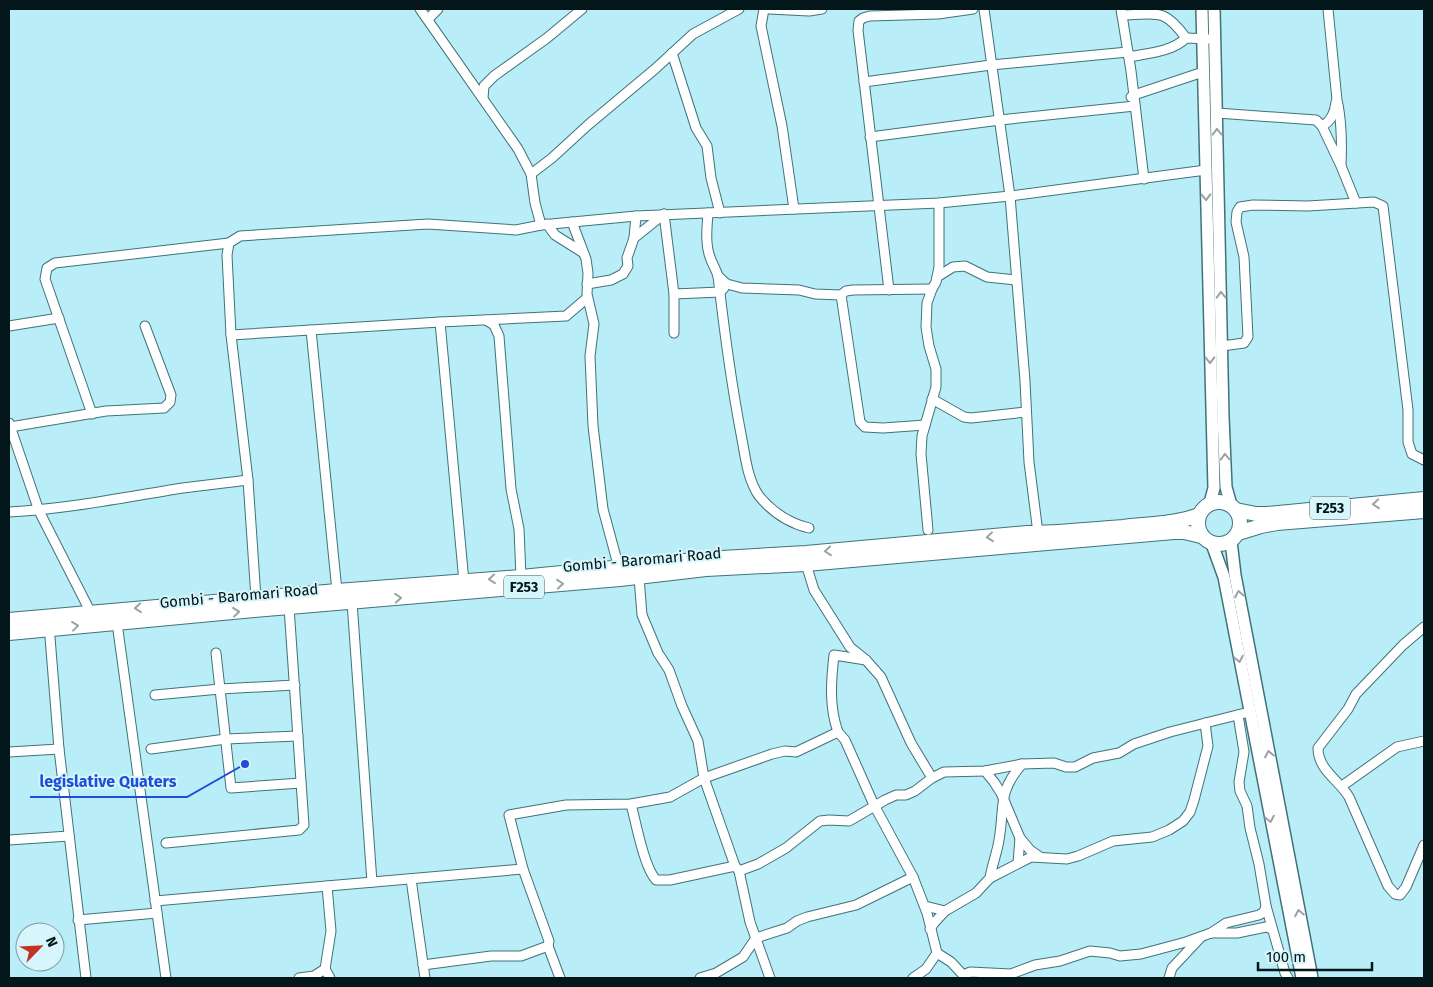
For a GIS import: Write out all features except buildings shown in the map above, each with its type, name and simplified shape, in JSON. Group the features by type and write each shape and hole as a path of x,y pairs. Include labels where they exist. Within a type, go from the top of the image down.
{"main road":[{"path":"1202,9 1208,38 1217,114 1226,487 1240,523 1234,537 1235,575 1312,978"},
{"path":"1214,9 1204,72 1214,488 1210,503 1201,510 1199,515 1198,529 1207,540 1224,577 1244,713 1301,978"},
{"name":"F253","path":"1210,503 1224,502 1233,508 1256,514 1267,514 1424,499"},
{"name":"F253","path":"1039,538 1184,532 1225,544 1234,537 1261,526 1277,523 1424,511"},
{"name":"F253","path":"1039,538 1184,521 1199,515"},
{"name":"Gombi - Baromari Road","path":"9,633 91,613 290,607 620,573 706,559 1039,538"},
{"name":"Gombi - Baromari Road","path":"9,620 82,625 117,623 256,598 521,577 620,573 639,577 706,569 806,564 1039,538"}],"street":[{"path":"420,9 518,149 531,174 535,203 544,225 555,235 582,252"},
{"path":"428,19 438,9"},
{"path":"483,98 484,86 494,76 582,9"},
{"path":"531,174 552,158 693,34 738,9"},
{"path":"764,9 761,26 782,126 794,210"},
{"path":"769,9 809,11 822,9"},
{"path":"889,290 858,30 859,21 862,13 884,15 938,14 973,9"},
{"path":"984,9 1010,196 1025,381 1029,462 1039,538"},
{"path":"1328,9 1342,136 1341,166"},
{"path":"1144,179 1134,95 1121,12 1154,12 1168,18 1186,38 1208,38"},
{"path":"864,82 991,65 1128,54 1172,48 1180,45 1186,38"},
{"path":"672,53 696,128 707,146 711,178 720,213"},
{"path":"1120,107 1134,95 1204,72"},
{"path":"1322,126 1327,124 1332,117 1337,100"},
{"path":"870,137 1000,120 1135,106"},
{"path":"1217,114 1310,118 1316,120 1322,126 1356,203"},
{"path":"92,414 45,279 46,268 55,262 229,243 240,236 428,224 516,230 544,225 664,214 939,203 1010,196 1206,170"},
{"path":"1222,346 1244,343 1248,337 1244,257 1236,222 1237,212 1240,207 1253,204 1308,206 1374,202 1383,206 1408,410 1408,442 1412,454 1424,460"},
{"path":"928,530 921,454 922,436 936,387 936,369 926,327 927,303 936,282 939,267 939,203"},
{"path":"708,213 706,233 708,248 718,276 734,400 745,457 752,480 758,495 773,510 793,524 809,528"},
{"path":"634,238 664,214"},
{"path":"664,214 674,294 674,333"},
{"path":"587,284 611,280 623,274 628,266 627,258 634,238 636,216"},
{"path":"572,222 586,259 587,298 594,324 590,356 593,426 603,509 620,573"},
{"path":"229,243 227,255 231,335 248,480 256,598"},
{"path":"937,277 953,267 965,266 988,277 1016,280"},
{"path":"718,276 727,284 758,290 799,290 815,294 841,295 846,291 853,290 932,289"},
{"path":"674,294 720,292 727,284"},
{"path":"841,295 860,422 865,427 883,428 925,425"},
{"path":"231,335 566,316 587,298"},
{"path":"9,326 59,318"},
{"path":"486,320 494,325 499,336 511,489 518,530 521,577"},
{"path":"440,322 464,582"},
{"path":"91,613 39,511 10,425 92,414 164,408 170,402 172,394 145,326"},
{"path":"311,330 336,591"},
{"path":"932,399 964,417 972,418 1026,412"},
{"path":"9,512 39,511 248,480"},
{"path":"806,564 814,590 850,647 866,660 881,677 911,743 932,778"},
{"path":"639,577 642,615 658,653 669,670 682,706 698,741 704,778 737,868 750,922 770,978"},
{"path":"352,602 372,882"},
{"path":"166,843 299,830 304,825 290,607"},
{"path":"49,623 59,749 86,978"},
{"path":"117,623 166,978"},
{"path":"1424,627 1403,645 1356,694 1348,709 1318,748 1318,755 1325,769 1342,786 1349,797 1388,886 1395,894 1400,894 1406,887 1424,845"},
{"path":"216,653 231,788 301,783"},
{"path":"866,660 834,655 831,677 831,699 834,720 874,805 913,876 925,906 937,953 951,962 965,977 970,972 1011,974 1035,965 1060,961 1090,951 1100,951 1120,956 1141,954 1201,937 1211,933 1226,922 1259,915 1264,912 1266,906"},
{"path":"155,696 220,689 295,685"},
{"path":"631,804 652,876 656,880 670,880 758,864 786,848 820,821 849,822 874,805 896,795 906,795 916,791 932,778 944,772 985,771 1022,764 1054,763 1066,767 1076,767 1093,758 1119,754 1134,744 1170,732 1244,713 1244,752 1239,782 1240,791 1247,806 1266,906 1288,978"},
{"path":"930,929 945,911 976,893 990,878 1018,862 1031,857 1066,859 1113,841 1152,837 1169,830 1183,821 1190,812 1194,800 1208,746 1204,723"},
{"path":"560,978 548,946 549,940 523,869 509,815 566,805 631,804 670,797 704,778 772,754 796,752 838,732"},
{"path":"151,749 226,740 298,736"},
{"path":"1342,786 1397,747 1424,741"},
{"path":"9,752 59,749"},
{"path":"990,878 999,839 1003,798 1007,784 1022,764"},
{"path":"985,771 1003,798 1020,838 1030,850 1040,857"},
{"path":"9,840 69,836"},
{"path":"1018,862 1020,838"},
{"path":"156,901 523,869"},
{"path":"700,978 717,976 743,956 756,938 787,928 807,917 856,905 913,876"},
{"path":"411,879 425,978"},
{"path":"327,886 331,931 325,969 330,978"},
{"path":"925,906 945,911"},
{"path":"78,920 157,913"},
{"path":"1211,933 1237,934 1266,927 1272,929"},
{"path":"1169,978 1172,968 1201,937"},
{"path":"423,965 491,956 521,956 548,946"},
{"path":"913,978 926,968 937,953"},
{"path":"299,978 314,976 325,969"}],"place":[{"name":"legislative Quaters","path":"245,764"}]}
